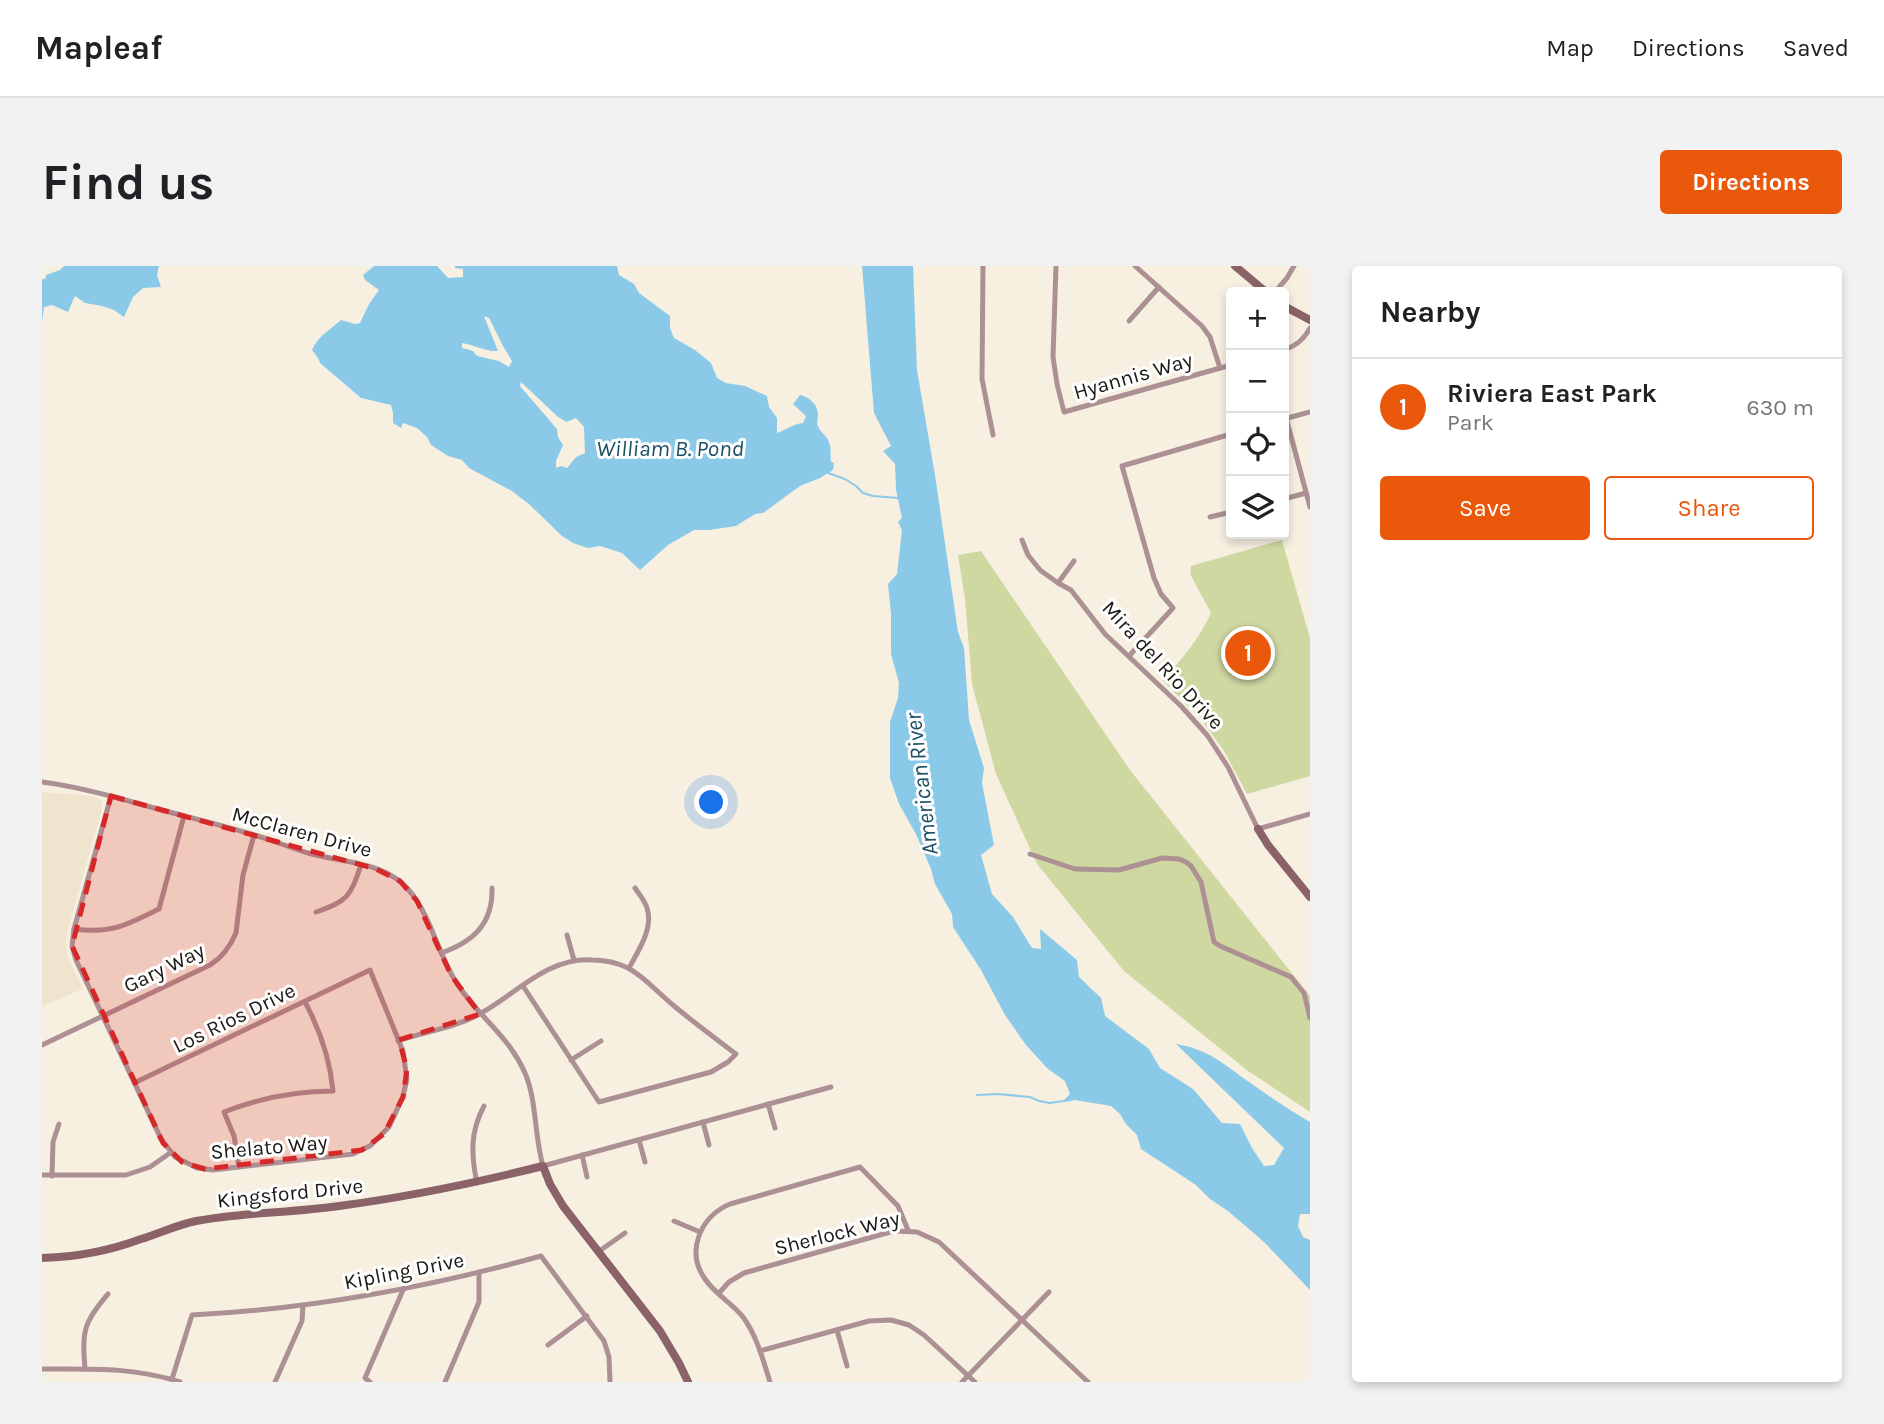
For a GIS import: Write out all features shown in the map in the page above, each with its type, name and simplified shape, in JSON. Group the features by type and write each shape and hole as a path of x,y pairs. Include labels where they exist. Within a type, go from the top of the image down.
{"street":[{"path":"983,266 982,379 993,435"},
{"name":"Hyannis Way","path":"1056,266 1054,357 1064,412 1226,366"},
{"path":"1135,266 1208,333 1220,368"},
{"path":"1235,266 1260,287"},
{"path":"1279,287 1294,266"},
{"path":"1129,321 1159,288"},
{"path":"1289,309 1310,320"},
{"path":"1289,348 1301,341 1310,328"},
{"path":"1289,418 1310,412"},
{"path":"1289,433 1310,507"},
{"path":"1129,656 1173,608 1161,594 1154,578 1122,466 1226,435"},
{"path":"1289,498 1306,493"},
{"path":"1210,517 1226,513"},
{"name":"Mira del Rio Drive","path":"1022,540 1033,563 1070,590 1105,634 1181,706 1207,735 1228,766 1268,845 1310,897"},
{"path":"1058,583 1074,561"},
{"name":"McClaren Drive","path":"42,782 111,796 254,835 305,852 386,872 407,888 420,905 457,985 509,1044 525,1073 530,1087 537,1148 543,1166"},
{"path":"42,1175 126,1174 150,1167 170,1153 160,1139 102,1016 76,960 72,942 111,796"},
{"path":"1258,829 1310,814"},
{"path":"74,929 114,929 159,909 184,816"},
{"name":"Gary Way","path":"42,1045 210,965 228,950 236,933 243,875 254,835"},
{"path":"1030,854 1075,869 1119,870 1162,858 1186,862 1201,882 1214,942 1291,977 1304,993 1310,1018"},
{"path":"316,912 346,898 353,888 361,865"},
{"path":"441,953 463,945 479,930 491,905 492,888"},
{"path":"629,968 649,922 648,909 635,888"},
{"path":"567,935 574,960"},
{"path":"398,1041 430,1030 460,1024 481,1014 523,986 552,967 574,960 612,961 645,979 671,1004 736,1054 729,1062 711,1072 599,1102 523,986"},
{"name":"Shelato Way","path":"170,1153 197,1168 213,1170 344,1156 362,1150 377,1140 391,1123 402,1101 407,1079 405,1060 370,970 347,981"},
{"name":"Los Rios Drive","path":"134,1083 347,981"},
{"path":"239,1167 234,1136 224,1112 260,1099 311,1091 333,1091 326,1048 304,1002"},
{"path":"571,1060 601,1041"},
{"path":"688,1382 660,1331 563,1206 543,1166 831,1087"},
{"path":"768,1104 775,1128"},
{"path":"477,1183 472,1143 475,1126 484,1106"},
{"path":"704,1122 709,1145"},
{"path":"52,1176 53,1142 59,1124"},
{"path":"639,1140 645,1162"},
{"path":"582,1155 587,1177"},
{"name":"Kingsford Drive","path":"42,1258 97,1252 195,1221 401,1198 543,1166"},
{"path":"770,1382 760,1351 743,1317 706,1281 698,1265 696,1248 700,1232 709,1218 730,1204 860,1167 893,1200 902,1213 908,1230"},
{"path":"674,1222 700,1232"},
{"name":"Sherlock Way","path":"719,1293 729,1282 744,1273 894,1231 908,1230 939,1242 1088,1382"},
{"path":"598,1252 625,1233"},
{"name":"Kipling Drive","path":"172,1379 192,1315 303,1306 403,1290 541,1256 600,1334 607,1349 610,1382"},
{"path":"445,1382 479,1302 479,1272"},
{"path":"370,1382 365,1378 403,1290"},
{"path":"962,1382 1049,1292"},
{"path":"85,1369 85,1329 92,1312 107,1294"},
{"path":"275,1382 300,1325 303,1306"},
{"path":"548,1345 587,1316"},
{"path":"760,1351 869,1321 883,1320 909,1325 924,1335 975,1382"},
{"path":"837,1330 847,1366"},
{"path":"42,1370 122,1369 180,1382"}],"highlighted area":[{"path":"111,796 376,869 400,881 417,901 451,975 480,1014 399,1040 407,1069 403,1097 384,1134 362,1150 205,1169 182,1162 163,1143 72,946"}],"shaded area":[{"path":"42,792 92,796 102,801 102,809 66,941 67,955 83,989 42,1006"}],"green space":[{"path":"1282,540 1310,638 1310,776 1247,794 1224,751 1200,718 1162,680 1190,649 1211,613 1190,574 1191,566"},
{"path":"981,551 1130,770 1310,996 1310,1112 1248,1071 1124,971 1037,864 996,774 972,684 965,599 958,555"}],"water":[{"path":"64,266 159,266 157,275 161,287 143,288 133,297 124,317 114,310 85,303 75,296 68,312 52,305 44,307 42,322 42,279"},
{"name":"William B. Pond","path":"374,266 437,266 448,278 463,277 463,269 455,266 617,266 619,275 634,284 639,293 670,316 670,328 674,338 711,363 717,378 767,396 769,407 777,418 777,433 803,423 806,416 793,404 800,395 807,397 818,411 817,423 829,443 833,470 800,486 763,513 755,514 736,526 694,530 668,545 640,570 622,553 600,546 588,548 573,543 512,491 469,468 462,460 448,456 431,445 417,428 403,423 401,428 393,423 391,405 361,398 320,363 312,350 318,341 341,320 360,323 379,290 365,280 363,275","holes":["484,316 489,318 512,361 509,367 462,348 462,343 498,351","521,382 557,416 566,422 576,418 584,427 585,453 576,457 567,468 556,468 563,445 557,429 520,386"]},
{"name":"American River","path":"862,266 913,266 917,370 958,632 964,648 969,720 984,768 982,783 994,845 981,855 992,894 1013,917 1032,948 1041,949 1040,929 1077,960 1079,977 1101,998 1105,1016 1149,1049 1160,1068 1193,1089 1222,1123 1240,1124 1264,1166 1274,1165 1284,1148 1176,1044 1215,1058 1310,1122 1310,1214 1300,1214 1298,1226 1303,1237 1310,1240 1310,1290 1264,1242 1228,1211 1196,1185 1141,1149 1137,1135 1111,1106 1075,1100 1063,1101 1070,1094 1065,1081 1048,1069 1026,1045 953,927 952,914 935,884 916,834 899,804 890,778 890,722 898,698 899,683 891,654 888,584 897,574 902,530 898,522 902,518 896,490 895,464 883,451 891,446 874,413"}],"waterway":[{"path":"828,473 845,479 863,493 898,498"},
{"path":"977,1095 1030,1097 1050,1103 1063,1101"}],"place":[{"name":"Riviera East Park","path":"1248,653"}]}
